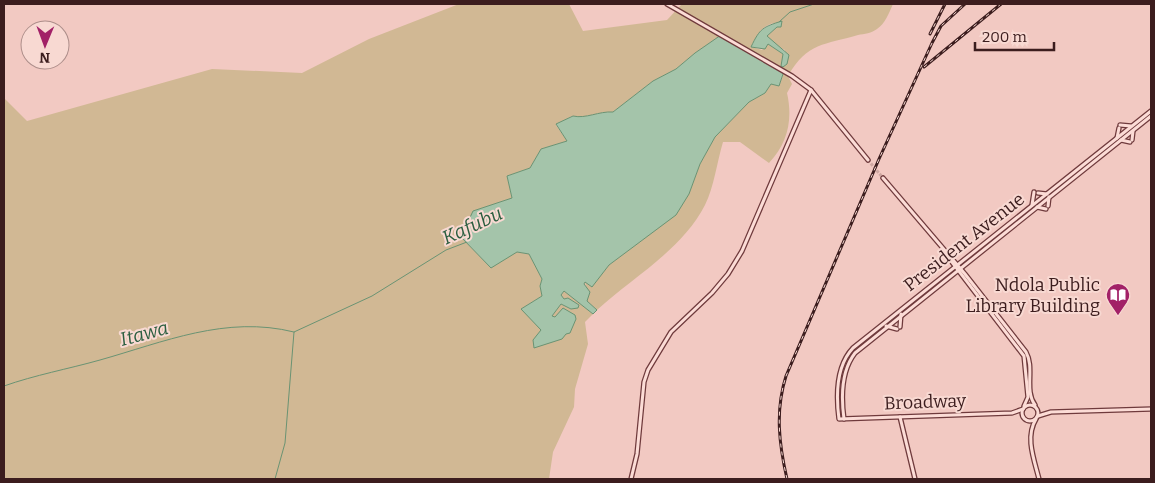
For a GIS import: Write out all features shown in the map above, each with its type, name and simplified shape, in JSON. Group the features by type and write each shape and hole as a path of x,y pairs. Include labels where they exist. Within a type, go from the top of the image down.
{"main road":[{"path":"667,4 792,76 811,90 868,160"},
{"path":"631,479 637,454 644,382 648,370 671,332 712,293 728,274 742,251 811,90"},
{"name":"President Avenue","path":"839,419 838,393 850,351 1151,111"},
{"name":"President Avenue","path":"1132,128 1151,116"},
{"path":"1120,126 1132,128 1131,141 1118,139 1120,126"},
{"path":"882,178 945,252 1028,355 1031,397 1036,407 1037,417 1031,429 1030,438 1039,479"},
{"path":"1036,193 1048,195 1047,207 1033,207 1036,193"},
{"path":"949,258 965,261 963,275 1024,356 1028,397 1024,407 1024,418 1031,429"},
{"path":"949,258 948,273 963,275"},
{"name":"President Avenue","path":"872,335 901,314 948,273"},
{"path":"886,326 899,328 901,314"},
{"name":"President Avenue","path":"844,419 842,393 845,368"},
{"path":"1012,413 1030,404 1051,412"},
{"path":"1012,413 1032,421 1051,412 1151,409"},
{"name":"Broadway","path":"839,419 1012,413"},
{"path":"900,417 915,479"}],"shaded area":[{"path":"459,4 569,4 583,31 667,20 682,4 893,4 885,21 875,30 826,43 802,57 788,76 792,84 787,93 789,121 785,139 769,163 740,142 723,142 708,198 695,221 683,236 656,262 597,310 587,301 585,281 592,286 609,265 646,237 689,194 700,164 715,137 749,102 765,93 771,84 779,86 784,72 721,35 676,69 653,81 613,112 572,116 556,125 567,141 541,149 530,168 507,176 512,198 461,237 490,267 517,252 529,254 542,279 540,286 542,296 521,309 566,334 576,319 563,309 555,317 552,316 561,304 571,309 568,298 564,299 561,295 564,291 593,314 585,322 588,344 575,389 574,407 553,452 549,479 4,479 4,98 27,121 212,69 302,73 369,39","holes":["774,23 781,27 777,27 767,36 775,45 785,50 781,66 783,54 768,44 762,50 752,47 758,35 766,26"]}],"water":[{"path":"782,21 781,27 777,27 767,36 789,55 787,64 783,67 781,66 783,54 768,44 765,49 751,47 763,29"},
{"path":"721,35 784,71 779,86 771,84 765,93 749,102 715,137 700,164 689,194 676,215 609,265 592,287 585,282 584,284 590,292 587,301 597,310 593,314 564,291 561,295 564,299 568,298 579,305 578,308 571,309 561,304 552,316 555,317 563,308 575,315 576,319 570,333 566,334 562,339 534,348 533,340 541,330 521,309 542,296 540,286 542,279 529,254 517,252 491,268 461,237 473,211 512,198 507,176 530,168 541,149 567,141 556,124 573,116 613,112 653,81 676,69"}],"waterway":[{"name":"Kafubu","path":"779,22 790,12 814,4"},
{"name":"Kafubu","path":"275,479 285,443 294,332 372,296 446,250 467,242"},
{"name":"Itawa","path":"4,386 196,333 244,327 294,332"}],"tunnel":[{"path":"868,160 883,178"}],"railway":[{"path":"930,34 945,4"},
{"path":"787,479 779,428 780,402 786,376 879,159 932,43 941,26 965,4"},
{"path":"924,67 1001,4"}],"place":[{"name":"Ndola Public Library Building","path":"1118,316"}]}
